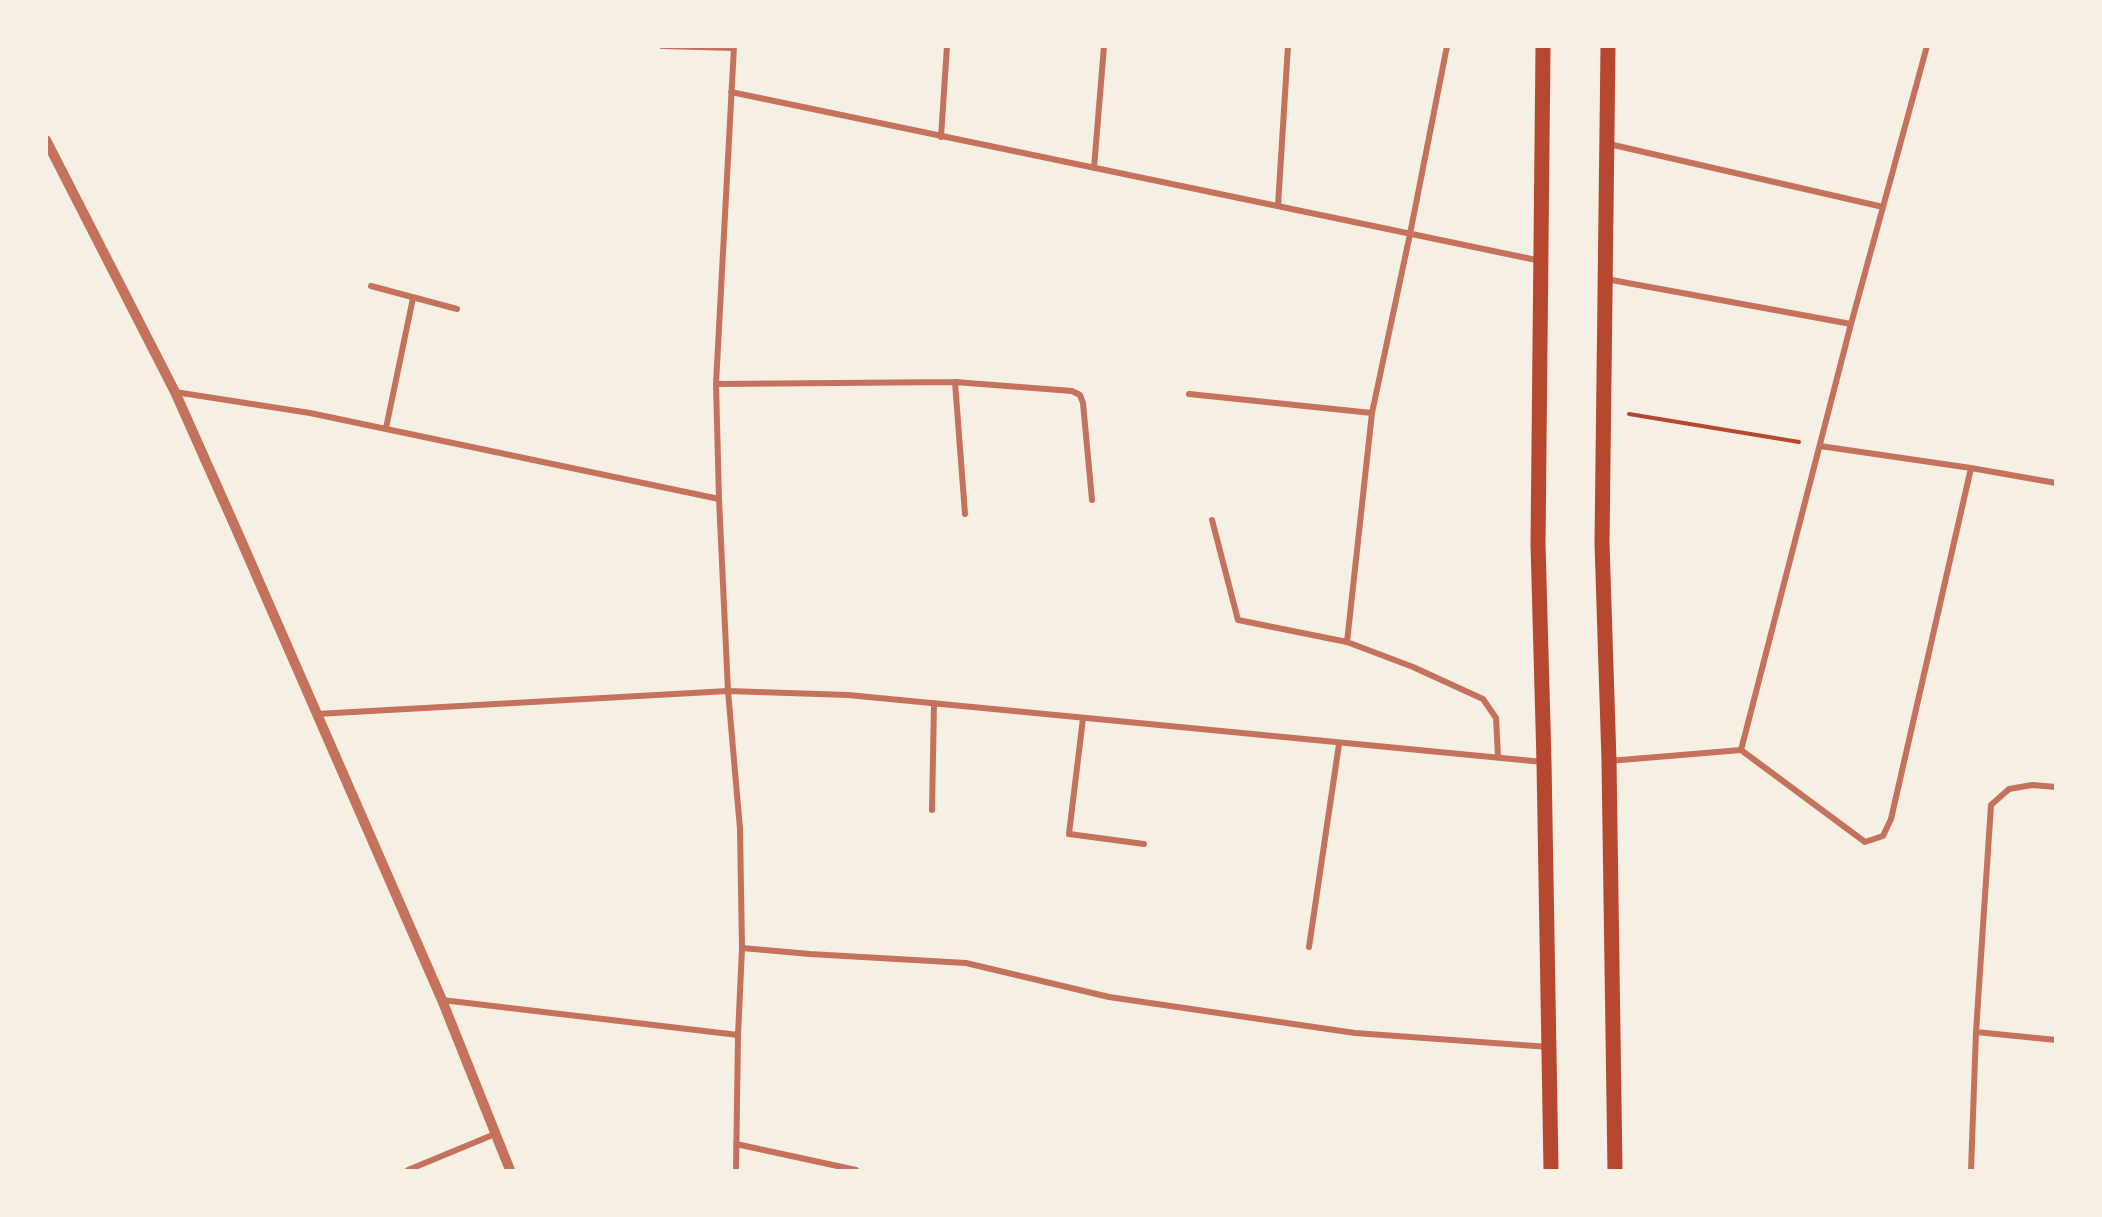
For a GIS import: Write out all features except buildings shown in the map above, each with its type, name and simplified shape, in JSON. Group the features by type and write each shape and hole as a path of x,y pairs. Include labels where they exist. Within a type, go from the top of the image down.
{"main road":[{"path":"1543,46 1538,544 1551,1170"},
{"path":"1608,46 1602,543 1609,761 1616,1170"}],"street":[{"path":"662,46 734,47 717,384 719,500 728,691 740,829 742,948 736,1170"},
{"path":"941,137 947,46"},
{"path":"1094,168 1104,46"},
{"path":"1278,206 1288,46"},
{"path":"1347,642 1372,413 1447,46"},
{"path":"1741,750 1851,324 1927,46"},
{"path":"731,93 1541,261"},
{"path":"46,140 175,392 442,1000 510,1170"},
{"path":"1607,144 1883,207"},
{"path":"1605,279 1851,324"},
{"path":"371,286 457,309"},
{"path":"386,428 413,298"},
{"path":"717,384 955,382 1072,391 1080,395 1083,404 1092,501"},
{"path":"955,382 965,514"},
{"path":"175,392 310,413 386,428 719,500"},
{"path":"1189,394 1372,413"},
{"path":"1820,446 2055,483"},
{"path":"1609,761 1741,750 1865,842 1883,836 1891,819 1971,468"},
{"path":"1212,520 1238,620 1347,642 1483,699 1496,718 1498,757"},
{"path":"317,714 728,691 848,694 1339,744 1544,762"},
{"path":"932,810 934,703"},
{"path":"1083,718 1069,834 1144,844"},
{"path":"1310,947 1339,744"},
{"path":"1971,1170 1976,1032 1991,805 2009,789 2032,785 2055,787"},
{"path":"742,948 966,963 1109,997 1355,1033 1549,1047"},
{"path":"442,1000 738,1035"},
{"path":"1976,1032 2055,1040"},
{"path":"408,1170 495,1134"},
{"path":"736,1144 856,1170"}],"path":[{"path":"1603,410 1820,446"}]}
